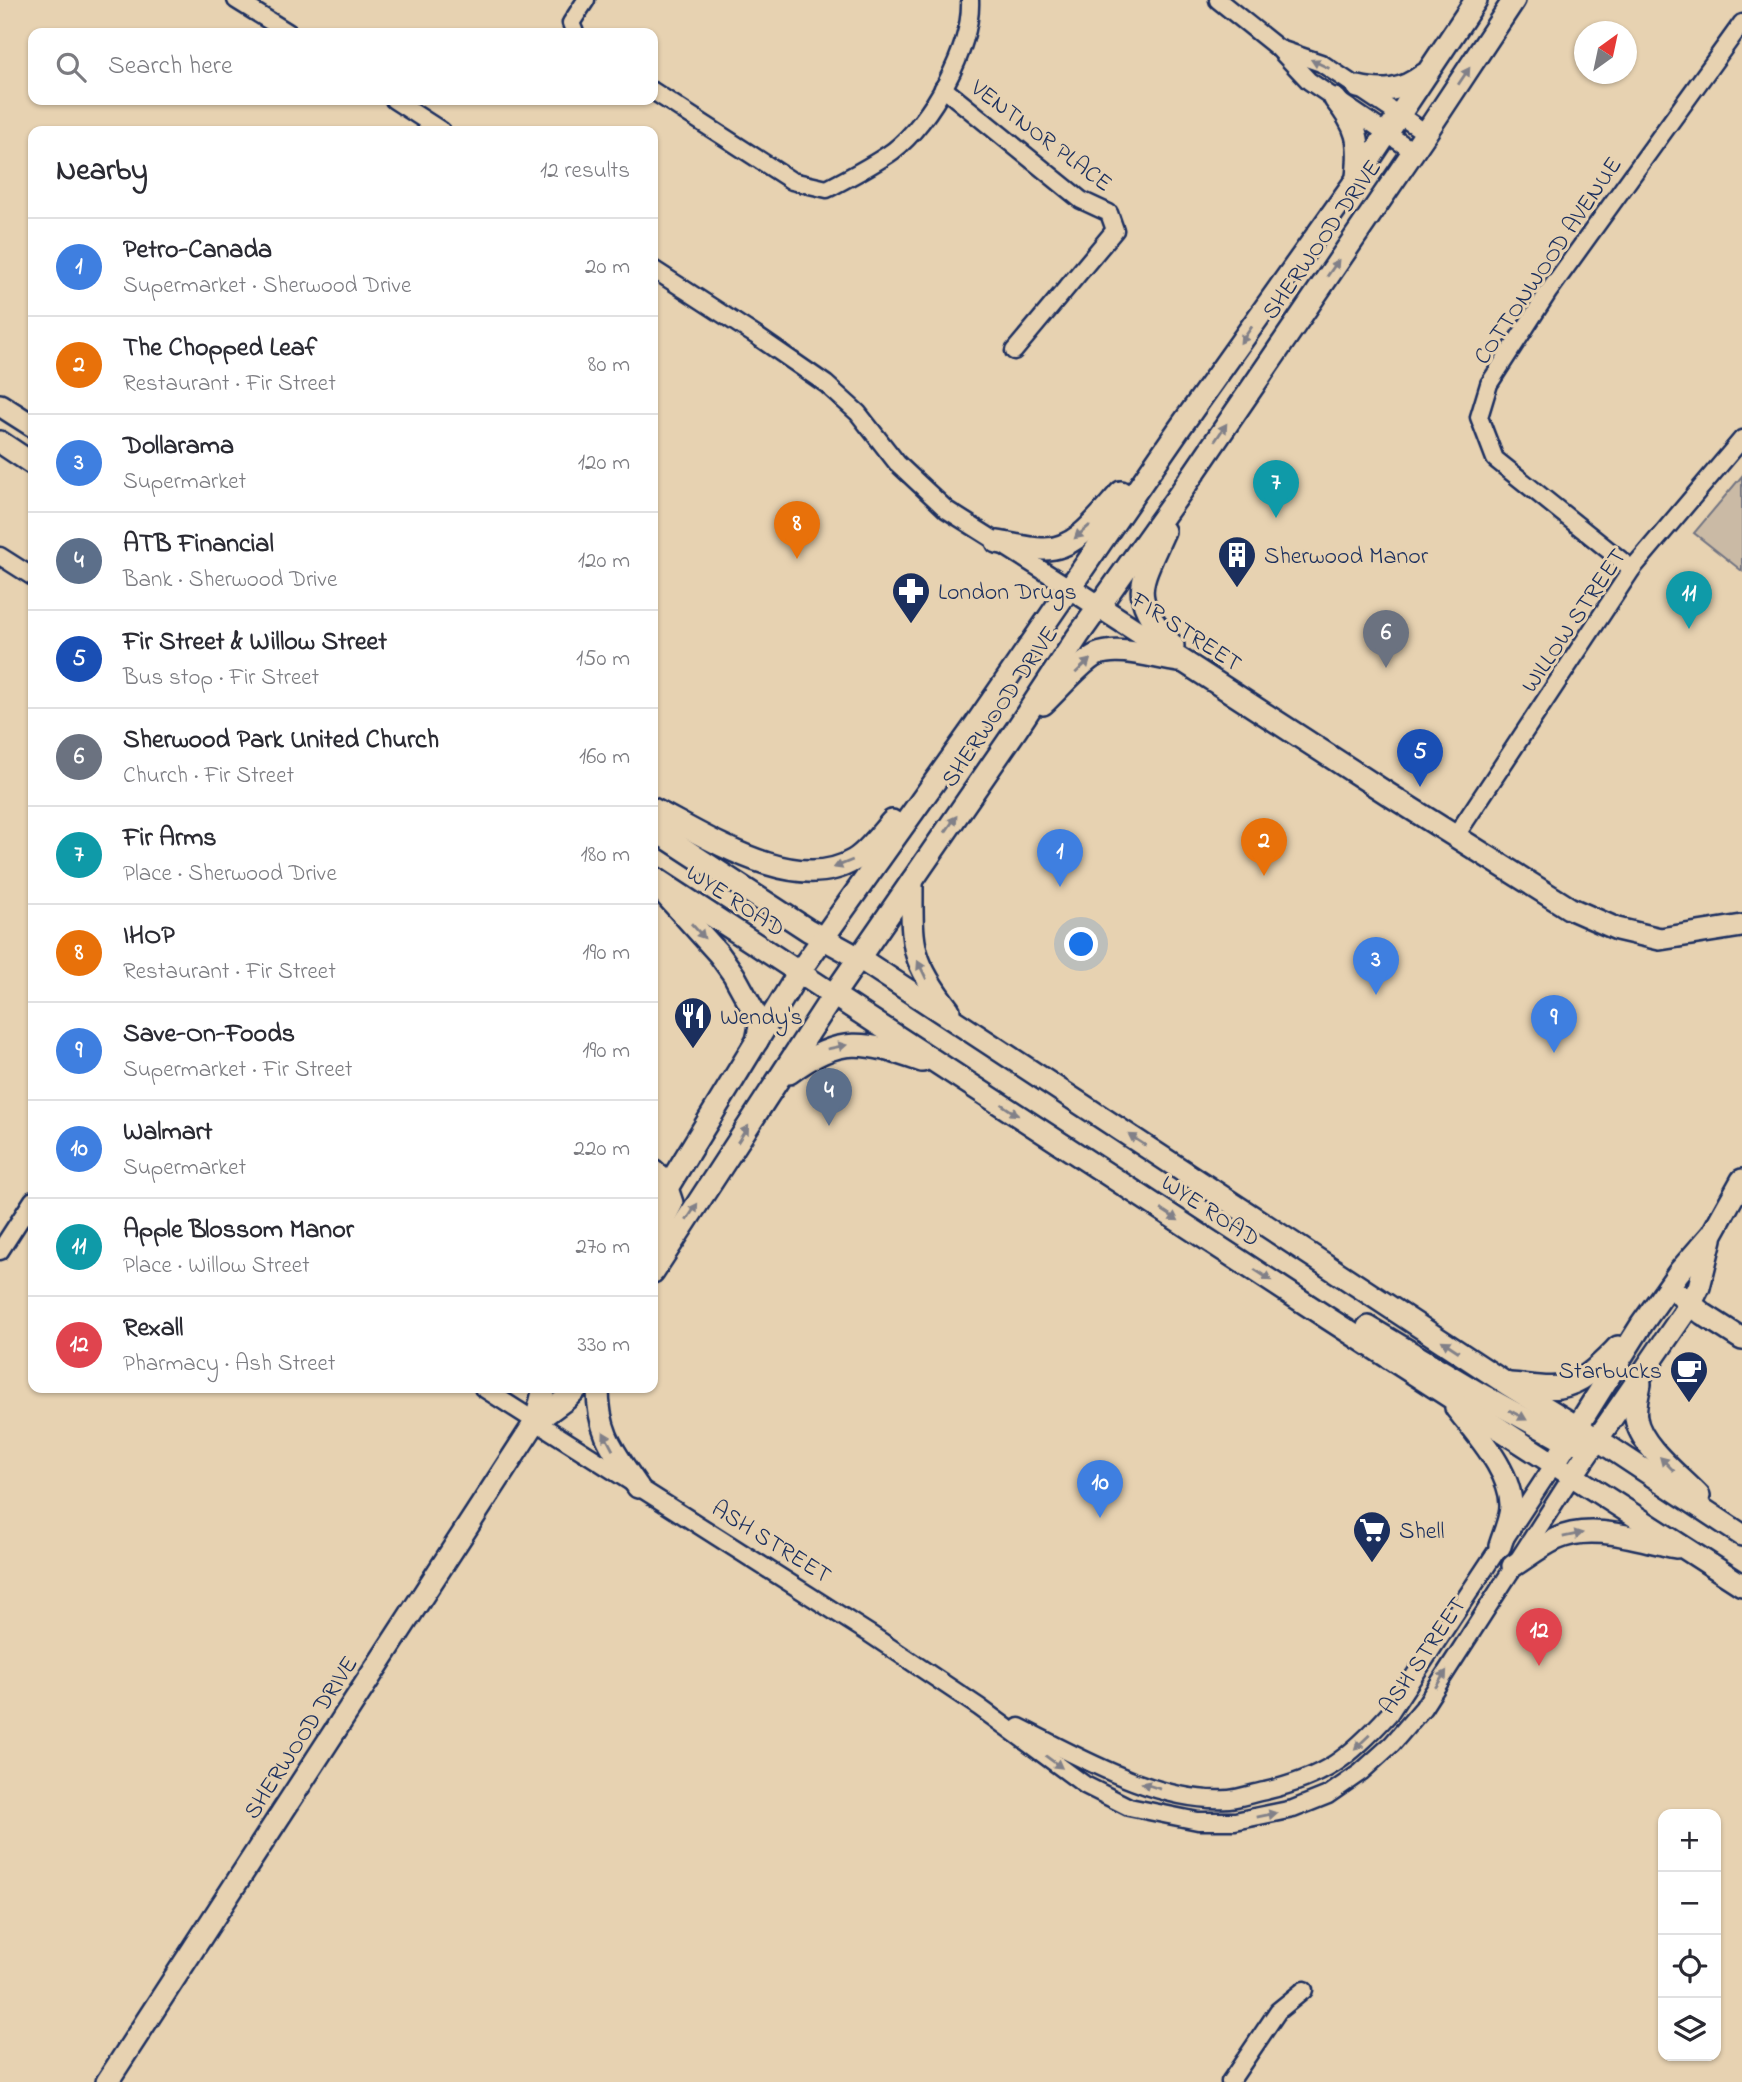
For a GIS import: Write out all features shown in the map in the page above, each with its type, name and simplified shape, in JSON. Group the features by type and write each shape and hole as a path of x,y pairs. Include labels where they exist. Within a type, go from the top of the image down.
{"main road":[{"name":"SHERWOOD DRIVE","path":"658,1203 799,972 1356,180 1476,0"},
{"name":"SHERWOOD DRIVE","path":"658,1264 834,994 1099,606 1183,489 1514,0"},
{"path":"1358,87 1382,91 1400,89 1430,69"},
{"path":"1335,99 1350,117 1357,132 1359,153 1356,180"},
{"path":"0,405 28,423"},
{"path":"997,542 1042,549 1067,545 1083,533 1179,429"},
{"path":"0,442 28,461"},
{"path":"1183,489 1143,581 1142,599 1147,613 1188,663"},
{"name":"FIR STREET","path":"1069,587 1569,908 1617,929 1660,939 1742,926"},
{"path":"1016,730 1084,663 1097,655 1126,651 1188,663"},
{"path":"658,812 753,859 794,869 829,870 861,856 895,817 934,765 973,727"},
{"name":"WYE ROAD","path":"658,832 822,939 859,958 1507,1384 1572,1434 1597,1439 1738,1532"},
{"path":"912,881 912,935 917,961 930,985 961,1025"},
{"name":"WYE ROAD","path":"658,882 1742,1584"},
{"path":"658,885 734,975 757,1017 760,1026 757,1043"},
{"path":"779,1080 809,1058 838,1045 873,1046 953,1072"},
{"path":"658,1175 672,1203 658,1230"},
{"name":"ASH STREET","path":"1553,1464 1668,1286 1712,1234 1742,1180"},
{"name":"ASH STREET","path":"1572,1476 1612,1422 1691,1303 1699,1287 1712,1234"},
{"path":"1668,1286 1742,1339"},
{"path":"1329,1319 1354,1319 1480,1394 1572,1434"},
{"path":"1507,1384 1558,1387 1568,1385 1593,1371 1642,1324"},
{"path":"1641,1376 1635,1415 1643,1436 1650,1447 1738,1532"},
{"path":"1444,1392 1487,1447 1504,1477 1511,1512 1500,1546"},
{"name":"SHERWOOD DRIVE","path":"107,2082 536,1421 543,1393"},
{"name":"SHERWOOD DRIVE","path":"536,1421 572,1393"},
{"path":"598,1393 599,1416 603,1430 609,1444 638,1487"},
{"path":"1513,1566 1556,1539 1576,1533 1604,1533 1688,1549"}],"street":[{"path":"236,0 281,28"},
{"path":"573,28 571,23 586,0"},
{"path":"658,94 792,181 827,189 867,169 895,149 920,124 943,89 963,44 970,0"},
{"path":"1218,0 1278,48 1309,81 1413,151"},
{"name":"COTTONWOOD AVENUE","path":"1632,569 1495,459 1479,417 1489,384 1549,291 1742,23"},
{"path":"1278,48 1321,63 1426,133"},
{"name":"VENTNOR PLACE","path":"943,89 1081,200 1109,213 1115,230 1014,351"},
{"path":"402,105 434,126"},
{"name":"FIR STREET","path":"658,271 825,384 858,413 897,463 947,510 1069,587"},
{"name":"WILLOW STREET","path":"1455,837 1632,569 1742,439"},
{"path":"0,556 28,574"},
{"path":"0,1251 28,1208"},
{"name":"ASH STREET","path":"491,1393 870,1634 979,1707 1085,1785 1129,1807 1198,1821 1235,1821 1293,1810 1328,1794 1361,1772 1392,1744 1423,1708 1572,1476"},
{"name":"ASH STREET","path":"979,1707 1113,1774 1178,1795 1228,1799 1307,1780 1332,1766 1362,1743 1389,1714 1553,1464"},
{"path":"1230,2082 1278,2011 1304,1990"}],"shaded area":[{"path":"1742,476 1742,571 1694,533"}],"place":[{"name":"Fir Arms","path":"1276,518"},
{"name":"IHOP","path":"797,559"},
{"name":"Sherwood Manor","path":"1237,589"},
{"name":"London Drugs","path":"911,625"},
{"name":"Apple Blossom Manor","path":"1689,629"},
{"name":"Sherwood Park United Church","path":"1386,668"},
{"name":"Fir Street & Willow Street","path":"1420,787"},
{"name":"The Chopped Leaf","path":"1264,876"},
{"name":"Petro-Canada","path":"1060,887"},
{"name":"Dollarama","path":"1376,995"},
{"name":"Wendy's","path":"693,1050"},
{"name":"Save-On-Foods","path":"1554,1053"},
{"name":"ATB Financial","path":"829,1126"},
{"name":"Starbucks","path":"1689,1404"},
{"name":"Walmart","path":"1100,1518"},
{"name":"Shell","path":"1372,1564"},
{"name":"Rexall","path":"1539,1666"}]}
